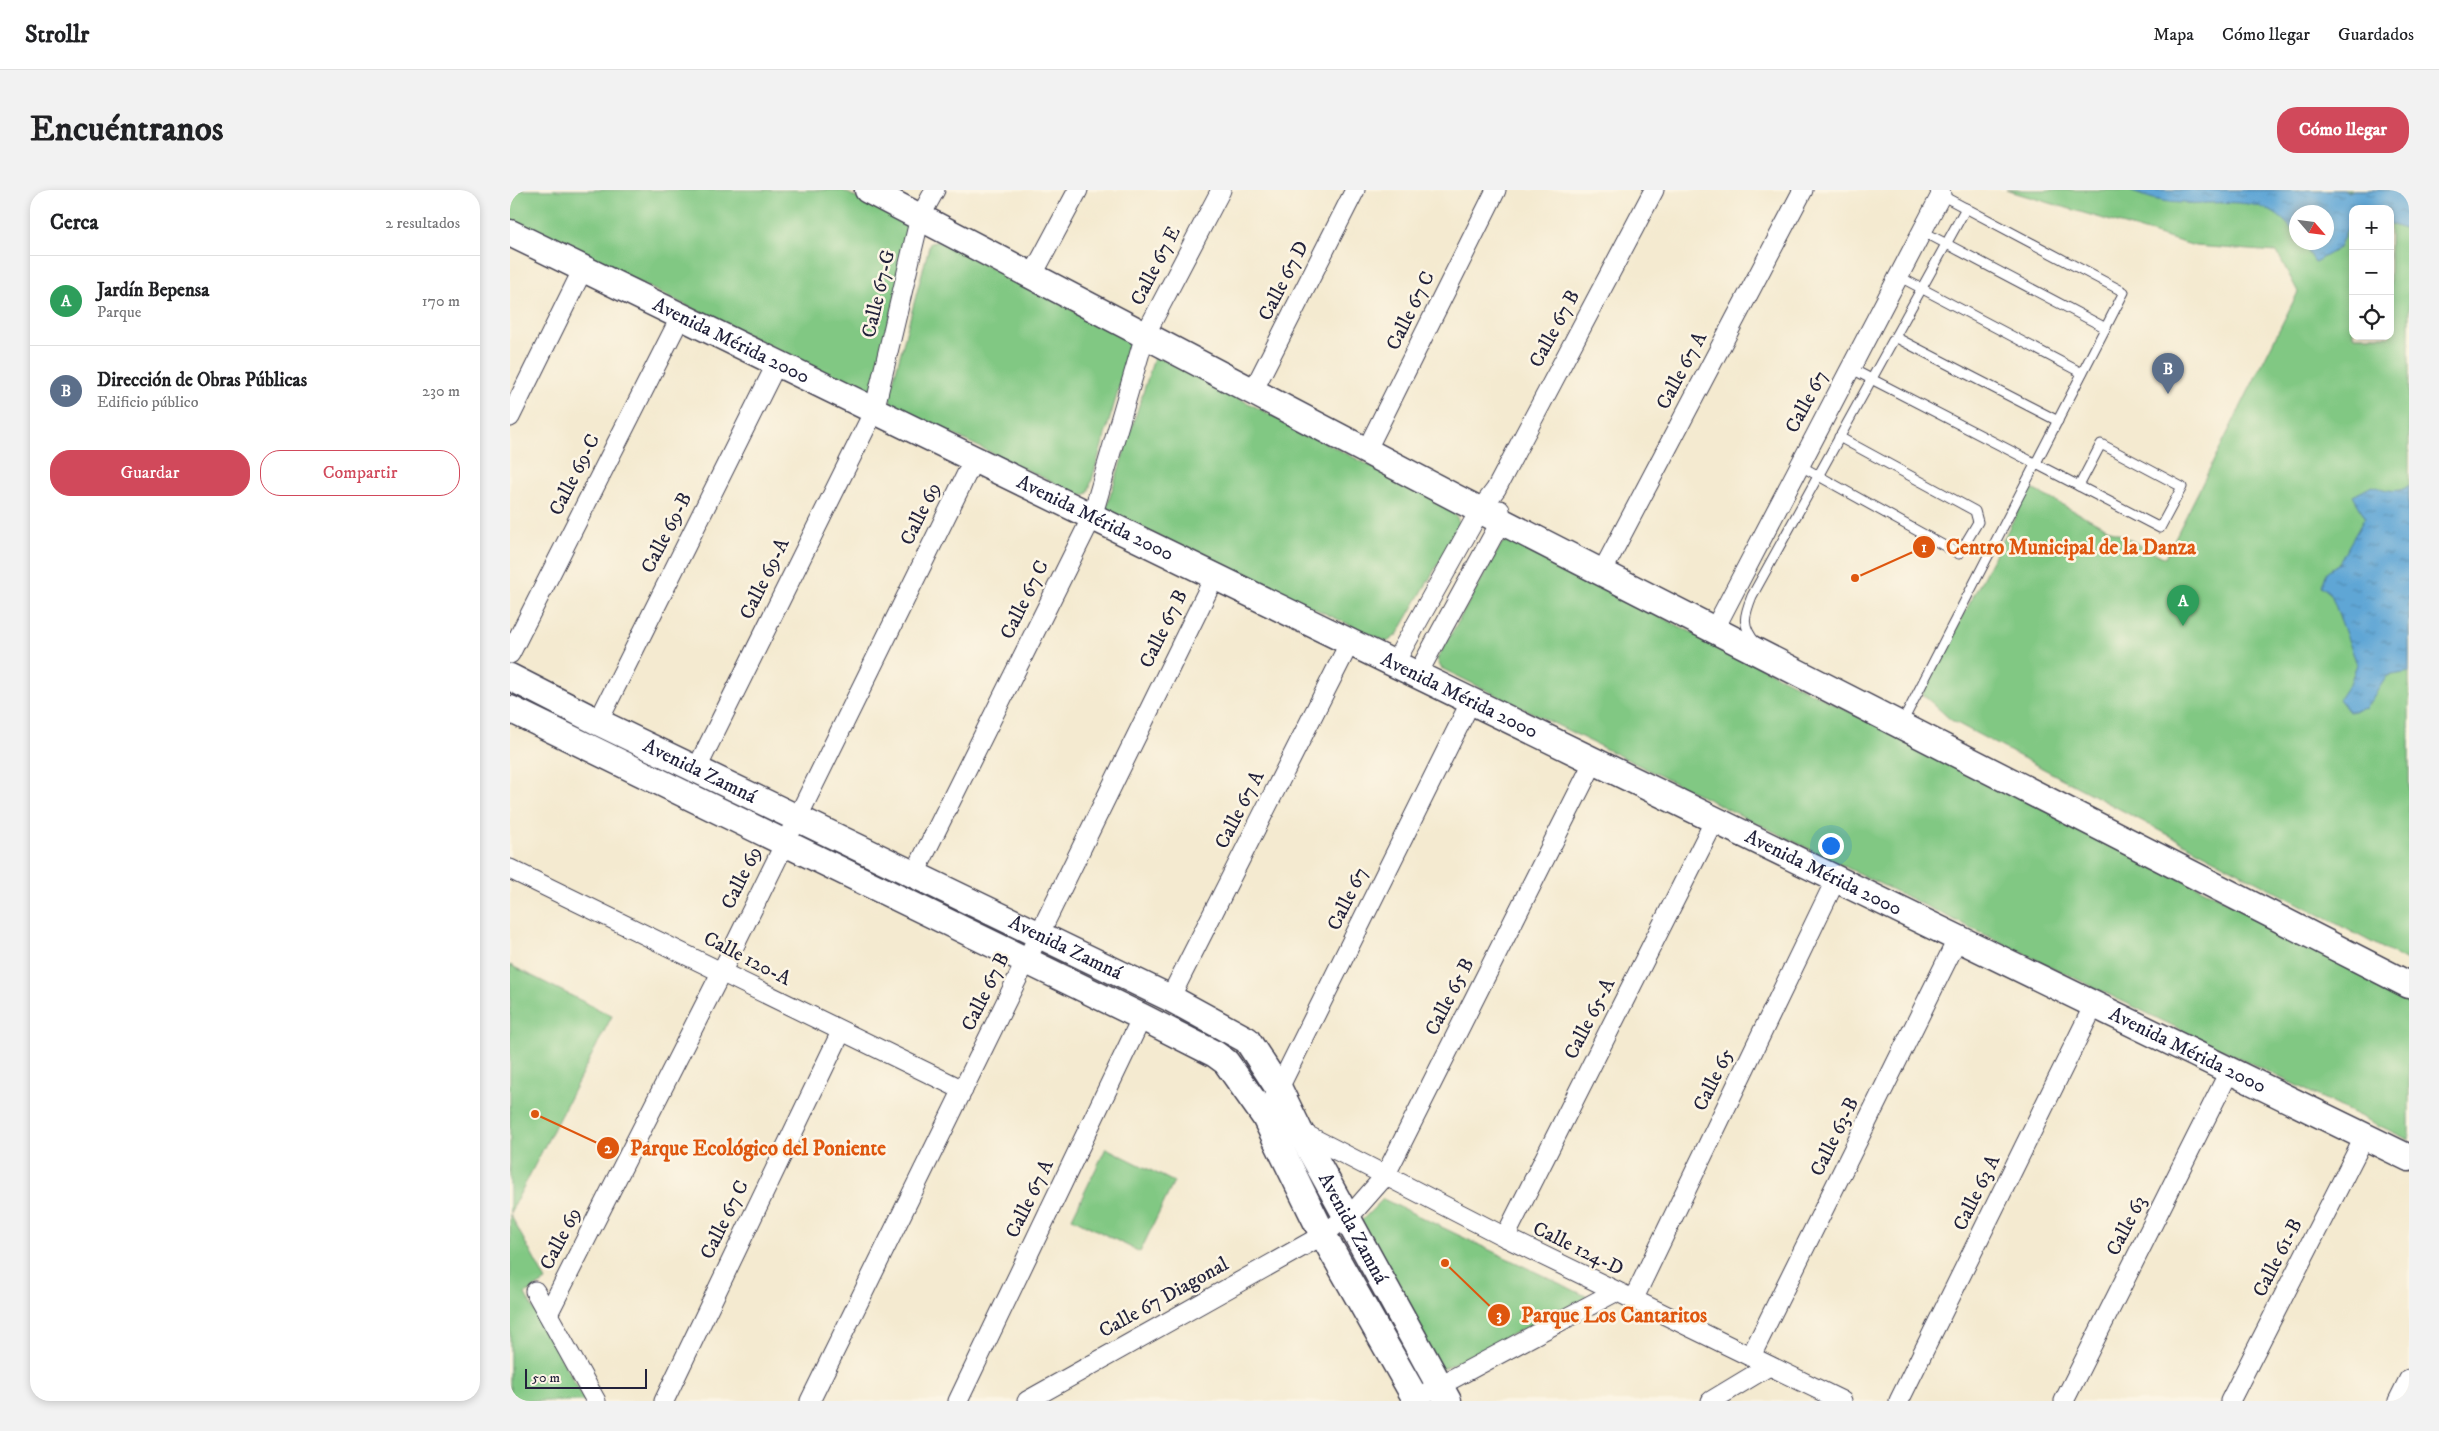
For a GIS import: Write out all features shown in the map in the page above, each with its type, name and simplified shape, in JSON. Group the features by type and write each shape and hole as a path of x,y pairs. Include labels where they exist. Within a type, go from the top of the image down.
{"main road":[{"path":"868,190 1490,515 2409,985"},
{"name":"Avenida Mérida 2000","path":"510,233 2409,1158"},
{"name":"Avenida Zamná","path":"517,681 598,722 797,816 1170,998 1247,1040 1279,1089 1298,1130 1444,1394"},
{"name":"Avenida Zamná","path":"511,712 785,841 1216,1054 1226,1062 1264,1117 1323,1235 1415,1400"}],"street":[{"name":"Calle 67-G","path":"874,411 920,217 935,190"},
{"path":"1032,276 1078,190"},
{"name":"Calle 67 E","path":"1145,335 1221,190"},
{"name":"Calle 67 D","path":"1253,392 1355,190"},
{"name":"Calle 67 C","path":"1366,451 1496,190"},
{"name":"Calle 67 B","path":"1490,515 1496,489 1654,190"},
{"name":"Calle 67 A","path":"1602,572 1803,190"},
{"name":"Calle 67","path":"1714,630 1922,231 1940,192"},
{"path":"510,417 583,269"},
{"name":"Calle 69-C","path":"510,654 681,316"},
{"name":"Calle 67 C","path":"915,874 1092,516 1145,335"},
{"name":"Calle 69-B","path":"598,722 777,363"},
{"name":"Calle 69-A","path":"697,768 874,411"},
{"name":"Calle 69","path":"548,1314 722,971 974,459"},
{"path":"1406,669 1490,515"},
{"path":"1406,669 1490,515"},
{"name":"Calle 67 B","path":"810,1401 1040,936 1215,576"},
{"name":"Calle 67 A","path":"1170,998 1350,642"},
{"path":"511,712 517,681"},
{"name":"Calle 67","path":"1264,1117 1471,701"},
{"name":"Calle 65 B","path":"1323,1235 1356,1209 1385,1176 1594,761"},
{"name":"Calle 65-A","path":"1505,1238 1715,820"},
{"name":"Calle 120-A","path":"510,869 963,1090"},
{"name":"Calle 65","path":"1633,1300 1836,879"},
{"name":"Calle 63-B","path":"1751,1356 1958,938"},
{"name":"Calle 63 A","path":"1899,1401 2094,1005"},
{"name":"Calle 67 A","path":"958,1401 1142,1017"},
{"name":"Calle 67 C","path":"664,1401 841,1032"},
{"name":"Calle 63","path":"2064,1401 2230,1070"},
{"name":"Calle 124-D","path":"1298,1130 1505,1238 1842,1401"},
{"name":"Calle 61-B","path":"2230,1401 2365,1136"},
{"name":"Calle 67 Diagonal","path":"1027,1401 1323,1235"},
{"path":"535,1291 596,1401"},
{"path":"1415,1400 1444,1394 1615,1292"},
{"path":"1711,1401 1769,1366"},
{"path":"2398,1401 2409,1379"}],"lane":[{"path":"1901,725 2124,292 1966,208 1940,192"},
{"path":"1769,658 1750,635 1744,616 1752,596 1966,208"},
{"path":"1922,231 2106,328"},
{"path":"1898,276 2082,373"},
{"path":"1895,337 2058,421"},
{"path":"1850,368 2160,528 2182,487 2101,444 2079,486"},
{"path":"1799,465 1959,554 1978,522 1974,511 1839,437"}],"green space":[{"path":"510,190 842,190 913,227 871,395 510,220"},
{"path":"2006,190 2409,190 2409,962 1951,720 1922,694 2030,488 2165,558 2298,292 2277,252 2195,246"},
{"path":"940,241 1126,338 1131,347 1088,493 1081,496 892,405 889,397 930,243"},
{"path":"1155,355 1454,509 1460,526 1397,635 1387,642 1105,512"},
{"path":"1510,541 2409,993 2409,1140 1874,881 1441,668 1437,659 1502,543"},
{"path":"510,965 612,1016 510,1213"},
{"path":"1106,1148 1174,1182 1140,1252 1072,1218"},
{"path":"1383,1199 1588,1297 1438,1371 1353,1229"},
{"path":"510,1214 546,1281 525,1294 585,1401 510,1401"}],"water":[{"path":"2127,190 2343,190 2347,192 2354,190 2409,190 2409,231 2394,225 2394,205 2349,205 2349,224 2339,248 2315,262 2307,250 2334,250 2334,205 2289,205 2289,226 2272,212 2245,204 2168,202"},
{"path":"2409,485 2409,672 2387,676 2366,708 2349,712 2339,699 2351,681 2357,664 2331,594 2321,586 2326,572 2339,563 2365,517 2353,496 2372,486 2396,491"}],"place":[{"name":"Dirección de Obras Públicas","path":"2168,394"},
{"name":"Centro Municipal de la Danza","path":"1855,578"},
{"name":"Jardín Bepensa","path":"2183,626"},
{"name":"Parque Ecológico del Poniente","path":"535,1114"},
{"name":"Parque Los Cantaritos","path":"1445,1263"}]}
